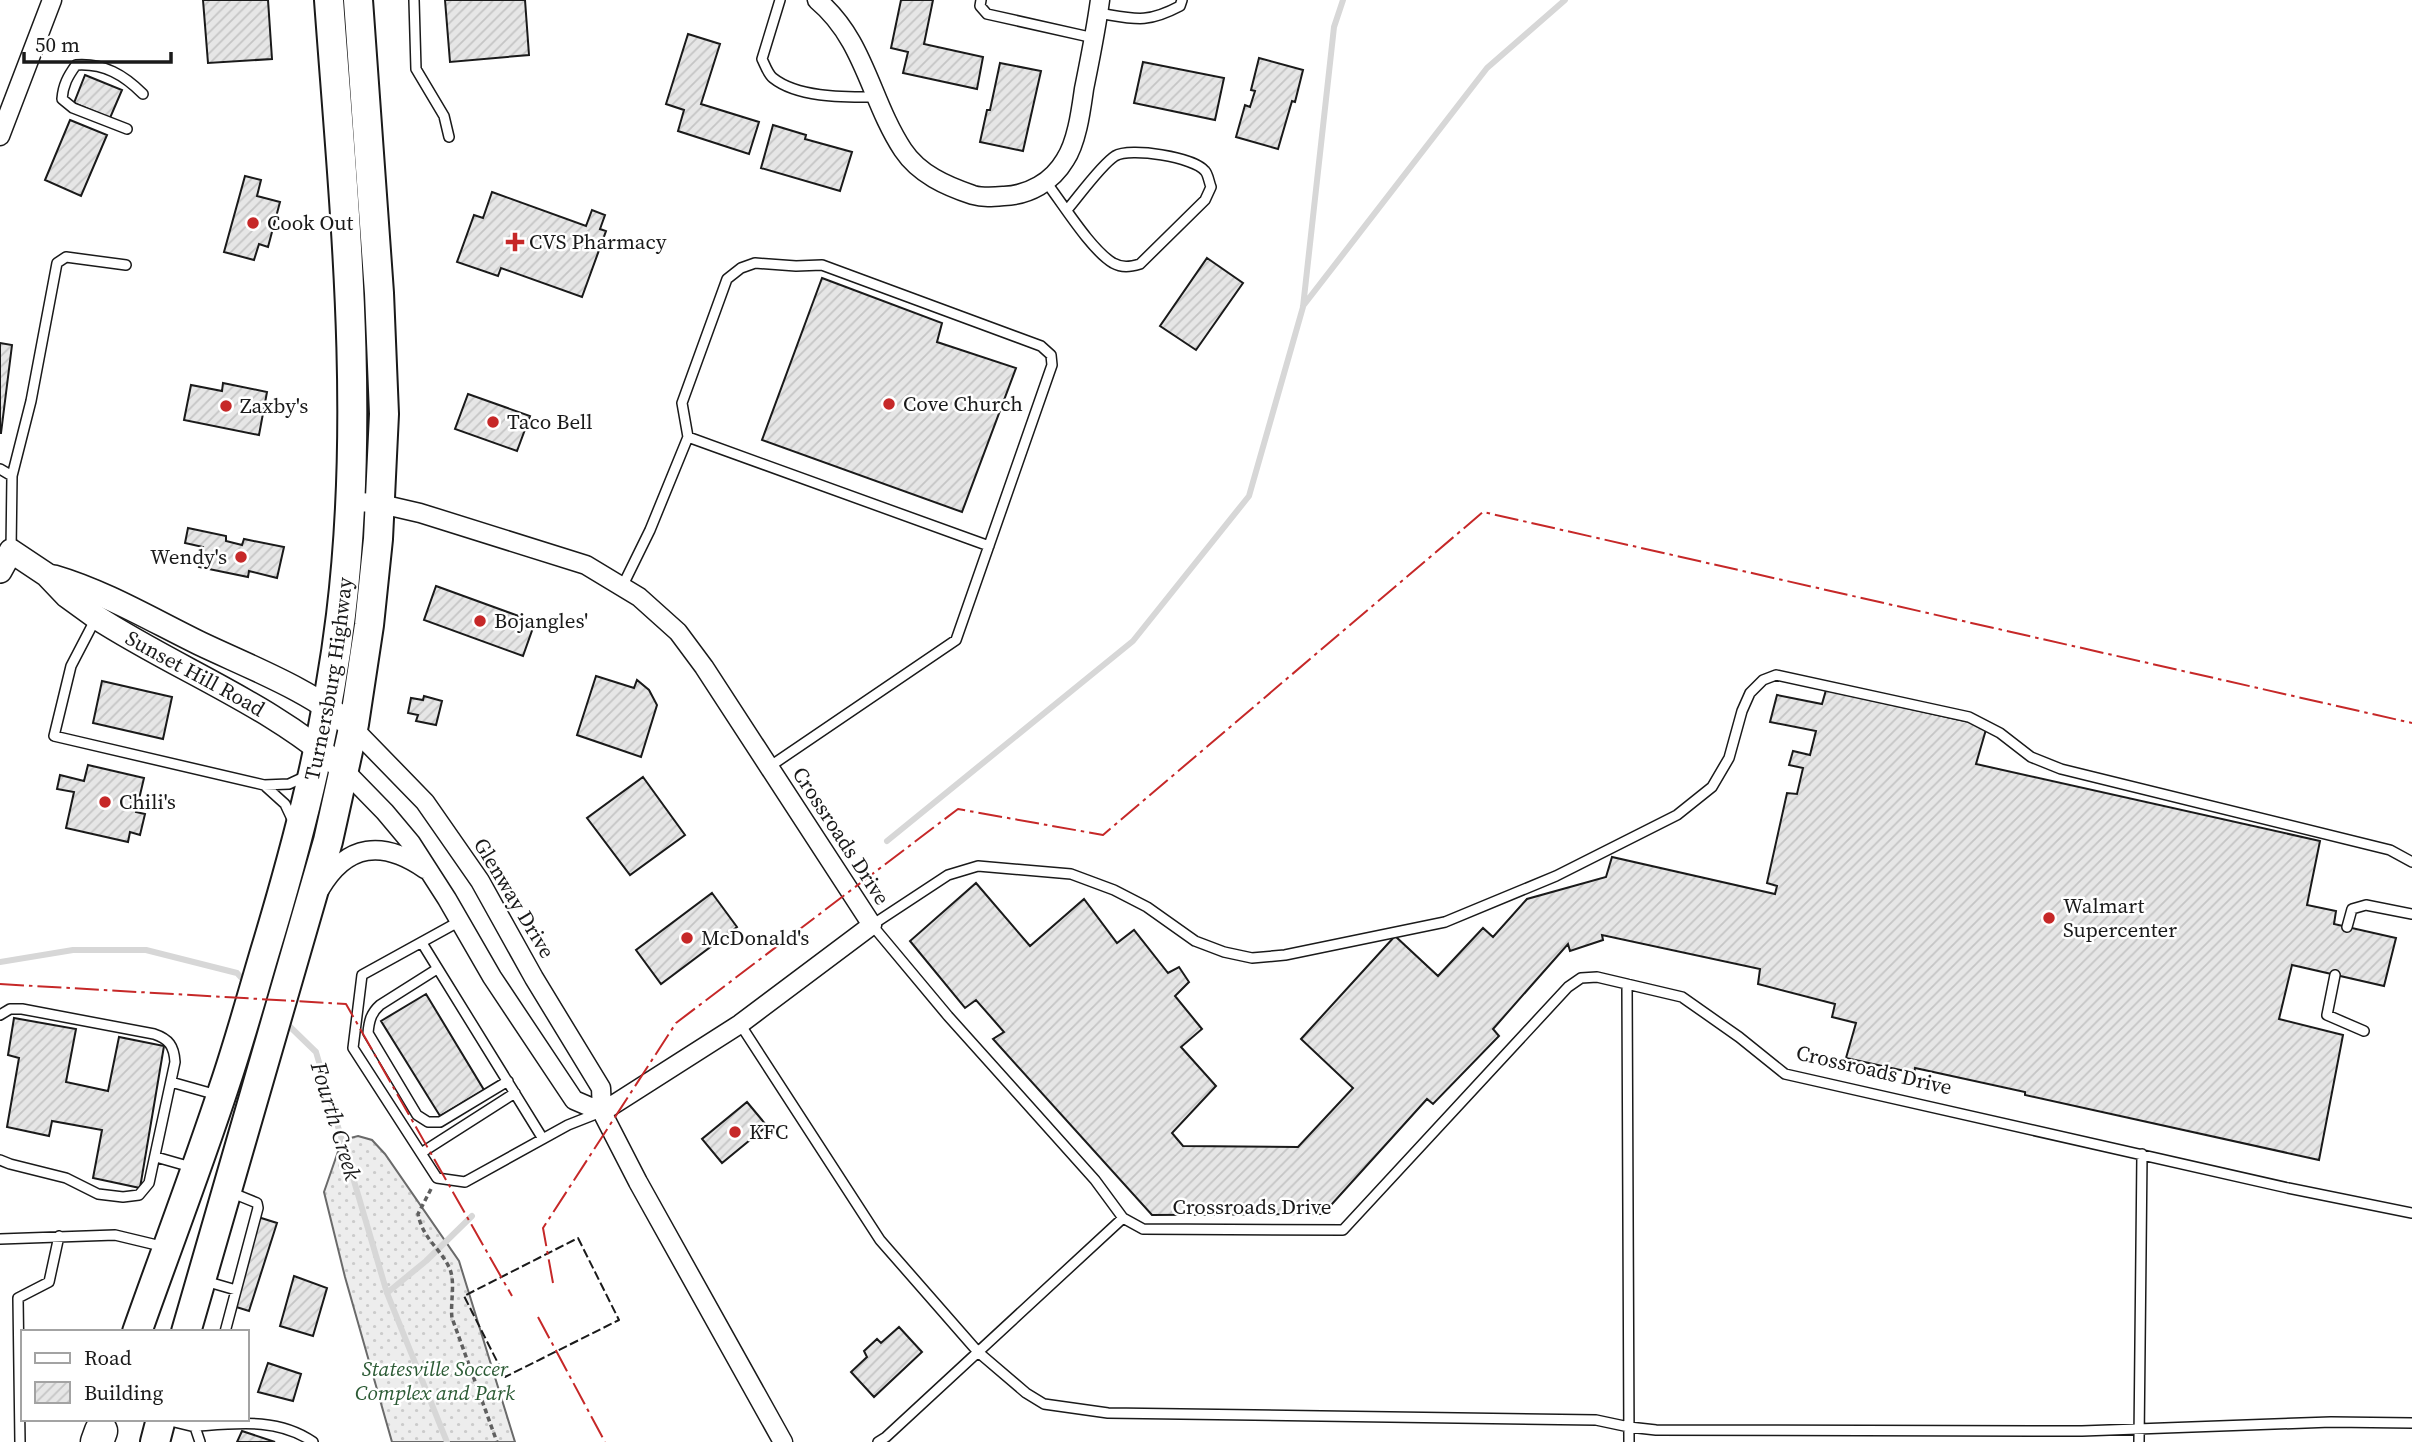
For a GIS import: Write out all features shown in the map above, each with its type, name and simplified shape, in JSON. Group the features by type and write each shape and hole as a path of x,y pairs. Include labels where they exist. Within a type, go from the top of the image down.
{"main road":[{"name":"Turnersburg Highway","path":"138,1330 222,1092 281,901 318,751 342,611 350,501 353,397 351,313 329,0"},
{"name":"Turnersburg Highway","path":"187,1330 246,1118 306,921 345,771 369,625 381,504 384,447 383,373 358,0"},
{"path":"155,1442 161,1421"}],"street":[{"path":"0,136 52,0"},
{"path":"817,0 845,29 904,151 918,168 948,187 980,197 1019,195 1046,182 1066,159 1074,135 1099,7"},
{"name":"Crossroads Drive","path":"350,501 381,504 419,513 586,565 639,597 678,632 704,667 872,925"},
{"name":"Sunset Hill Road","path":"4,556 106,597 327,708 353,728"},
{"name":"Sunset Hill Road","path":"47,575 68,596 96,617 286,725 345,771"},
{"name":"Glenway Drive","path":"353,728 425,802 480,881 534,978 601,1088 602,1112 783,1442"},
{"path":"345,771 398,827 432,875 492,977 574,1100 602,1112 740,1024 872,925"},
{"path":"306,921 336,868 360,852 375,850 397,854 432,875"}],"lane":[{"path":"414,0 416,69 444,116 449,137"},
{"path":"780,0 762,59 770,76 788,87 823,94 876,97"},
{"path":"981,0 980,6 987,14 1094,38"},
{"path":"1099,7 1134,19 1158,18 1180,6 1182,0"},
{"path":"127,129 72,108 62,99 63,88 76,65 92,64 127,78 143,94"},
{"path":"1046,182 1067,210 1101,254 1115,264 1127,267 1140,264 1205,200 1210,187 1205,171 1193,162 1135,151 1124,152 1113,157 1067,210"},
{"path":"4,556 12,476 31,401 57,263 66,257 125,265"},
{"path":"622,587 650,530 688,437 682,403 727,279 741,268 755,263 822,265 1041,346 1051,355 1052,365 956,640 769,767"},
{"path":"688,437 989,546"},
{"path":"0,469 12,476"},
{"path":"96,617 71,666 54,736 264,786 298,781 310,771 318,751"},
{"path":"872,925 948,875 978,866 1071,874 1114,890 1147,907 1195,941 1224,952 1252,958 1285,955 1445,922 1556,876 1677,815 1712,787 1729,758 1750,693 1763,680 1776,675 1969,718 2000,733 2031,757 2061,769 2390,850 2412,862"},
{"path":"264,786 285,804 293,821 289,872"},
{"path":"2347,927 2353,909 2367,905 2412,914"},
{"path":"460,921 362,975 353,1048 437,1178 466,1182 568,1125 602,1112"},
{"name":"Crossroads Drive","path":"872,925 948,1016 1095,1180 1123,1218 1143,1229 1343,1230 1568,987 1581,978 1597,977 1682,997 1785,1074 2288,1188 2412,1213"},
{"path":"422,943 543,1139"},
{"path":"437,969 380,1005 372,1012 369,1022 368,1033 417,1115 428,1122 440,1122 508,1081"},
{"path":"2335,975 2327,1015 2364,1031"},
{"path":"1627,984 1629,1442"},
{"path":"0,1015 10,1009 22,1009 164,1037 174,1047 176,1062 149,1183 139,1195 123,1197 98,1194 66,1178 0,1160"},
{"path":"740,1024 880,1240 978,1352 1026,1393 1044,1404 1093,1411 1596,1420 1656,1430 2139,1430 2331,1422 2412,1423"},
{"path":"172,1082 222,1092"},
{"path":"421,1153 514,1093"},
{"path":"2139,1442 2142,1154"},
{"path":"156,1157 195,1169"},
{"path":"225,1190 257,1203 226,1330"},
{"path":"878,1442 1123,1218"},
{"path":"0,1240 115,1235 167,1248"},
{"path":"20,1442 18,1298 49,1282 59,1236"},
{"path":"200,1279 236,1290"},
{"path":"176,1421 198,1424 259,1422 302,1434 313,1442"},
{"path":"198,1424 200,1442"}],"path":[{"path":"437,1178 418,1214 426,1238 449,1265 452,1274 452,1318 497,1442"}],"green space":[{"name":"Statesville Soccer Complex and Park","path":"358,1136 372,1140 385,1154 459,1261 515,1442 392,1442 324,1192 342,1140"}],"building":[{"path":"203,0 268,0 272,59 208,63"},
{"path":"445,0 525,0 529,55 450,62"},
{"path":"901,0 933,0 924,44 983,57 977,89 903,73 908,52 891,48"},
{"path":"688,34 720,44 701,104 759,122 749,154 678,131 684,110 666,104"},
{"path":"1259,58 1303,70 1278,149 1236,137 1245,105 1250,107 1255,91 1251,90"},
{"path":"1143,62 1224,78 1215,120 1134,103"},
{"path":"1000,63 1041,71 1023,151 980,142"},
{"path":"85,75 122,90 110,118 74,103"},
{"path":"70,120 107,135 81,196 45,180"},
{"path":"773,125 806,135 805,139 852,152 840,191 761,168"},
{"name":"Cook Out","path":"245,176 261,180 257,196 280,202 268,247 259,244 254,260 224,252"},
{"name":"CVS Pharmacy","path":"492,192 586,226 592,210 605,215 600,229 606,231 582,297 501,268 498,276 457,262 474,215 483,218"},
{"path":"1207,258 1243,283 1196,350 1160,326"},
{"name":"Cove Church","path":"822,278 942,323 937,342 1016,368 962,512 762,440"},
{"path":"0,343 12,345 1,433 0,433"},
{"name":"Zaxby's","path":"223,383 267,392 259,435 184,420 191,385 222,391"},
{"name":"Taco Bell","path":"468,394 530,416 517,451 455,429"},
{"name":"Wendy's","path":"188,528 226,536 226,541 242,545 244,539 284,547 277,578 249,571 248,577 199,567 203,547 185,543"},
{"name":"Bojangles'","path":"436,586 535,622 523,656 424,620"},
{"path":"596,676 634,688 637,680 649,690 657,705 641,757 577,735"},
{"path":"102,681 172,697 163,739 93,723"},
{"path":"1826,690 1987,726 1976,764 2320,841 2307,905 2336,911 2334,924 2396,938 2384,986 2292,965 2279,1019 2343,1035 2319,1160 1915,1068 1914,1073 1846,1058 1856,1023 1832,1017 1835,1004 1758,984 1760,969 1602,935 1603,940 1570,951 1568,944 1493,1029 1499,1036 1433,1104 1427,1099 1323,1214 1152,1215 993,1039 1004,1032 976,1000 965,1008 910,941 976,883 1030,946 1084,899 1117,943 1134,930 1168,973 1179,967 1189,982 1175,996 1202,1029 1181,1047 1216,1086 1172,1133 1183,1146 1298,1147 1353,1088 1301,1039 1395,936 1438,976 1483,928 1493,937 1527,899 1606,877 1612,857 1775,894 1777,886 1767,883 1787,793 1797,794 1803,768 1789,765 1793,751 1810,755 1816,731 1770,722 1777,695 1822,704"},
{"path":"424,696 442,701 436,725 416,721 418,715 408,713 411,698 423,700"},
{"name":"Chili's","path":"88,765 144,778 136,812 145,814 140,835 130,832 128,842 66,828 74,792 57,789 60,775 84,781"},
{"path":"643,777 685,835 630,875 587,818"},
{"name":"McDonald's","path":"712,893 737,927 661,984 636,950"},
{"path":"426,994 484,1090 440,1116 381,1021"},
{"path":"14,1018 76,1029 66,1082 108,1091 119,1037 164,1046 140,1188 93,1178 102,1130 52,1121 49,1136 7,1127 19,1058 8,1055"},
{"name":"KFC","path":"747,1102 767,1126 722,1163 702,1139"},
{"path":"258,1217 277,1223 249,1311 230,1305"},
{"path":"294,1276 327,1288 313,1336 280,1326"},
{"path":"899,1327 922,1352 874,1397 851,1372 867,1357 864,1351 877,1339 881,1343"},
{"path":"268,1363 301,1374 293,1401 258,1392"},
{"path":"242,1431 275,1442 237,1442"}],"waterway":[{"path":"887,841 1133,641 1249,496 1303,307 1334,27 1343,0"},
{"path":"1303,306 1487,68 1565,0"},
{"name":"Fourth Creek","path":"0,962 73,950 146,950 237,973 248,985"},
{"name":"Fourth Creek","path":"283,1020 316,1052 387,1293 447,1442"},
{"path":"387,1293 426,1261 472,1216"}],"fence":[{"path":"578,1238 619,1320 505,1377 464,1296 578,1238"}],"power":[{"path":"553,1283 543,1228 676,1023 958,809 1103,835 1483,512 2412,723"},
{"path":"0,984 346,1004 512,1296"},
{"path":"538,1317 605,1442"}],"place":[{"name":"Cook Out","path":"253,223"},
{"name":"CVS Pharmacy","path":"515,242"},
{"name":"Cove Church","path":"889,404"},
{"name":"Zaxby's","path":"226,406"},
{"name":"Taco Bell","path":"493,422"},
{"name":"Wendy's","path":"241,557"},
{"name":"Bojangles'","path":"480,621"},
{"name":"Chili's","path":"105,802"},
{"name":"Walmart Supercenter","path":"2049,918"},
{"name":"McDonald's","path":"687,938"},
{"name":"KFC","path":"735,1132"}]}
